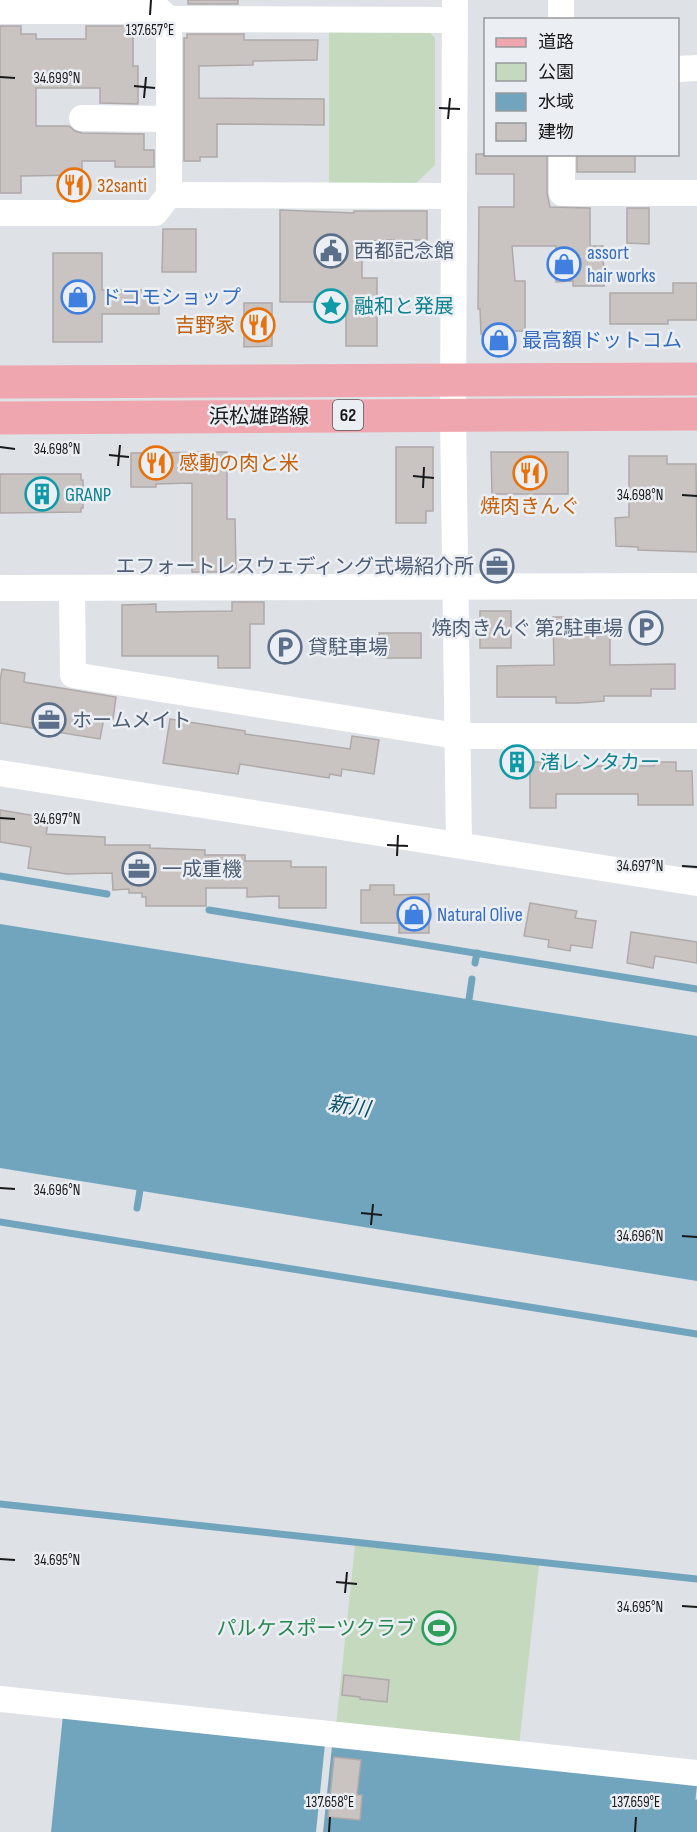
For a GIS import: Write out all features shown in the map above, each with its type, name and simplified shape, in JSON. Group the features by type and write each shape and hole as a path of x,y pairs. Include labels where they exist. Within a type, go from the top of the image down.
{"main road":[{"name":"浜松雄踏線","path":"0,382 697,379"},
{"name":"浜松雄踏線","path":"0,418 697,414"}],"street":[{"path":"561,0 561,18"},
{"path":"0,11 160,11 169,19 454,10 453,415 459,845"},
{"path":"0,213 155,213 169,195 169,19"},
{"path":"679,69 697,68"},
{"path":"82,118 169,118"},
{"path":"561,156 562,193 697,193"},
{"path":"169,195 454,195"},
{"path":"0,588 697,586"},
{"path":"72,588 73,675 457,736 697,736"},
{"path":"0,773 697,883"},
{"path":"0,1698 697,1773"}],"green space":[{"path":"329,30 428,31 435,38 435,165 414,185 329,185"},
{"name":"パルケスポーツクラブ","path":"355,1545 539,1565 519,1746 336,1726"}],"water":[{"name":"新川","path":"0,924 697,1036 697,1281 0,1168"},
{"path":"63,1715 325,1744 316,1832 51,1832"},
{"path":"332,1746 697,1785 692,1832 323,1832"}],"building":[{"path":"188,0 238,0 238,4 188,4"},
{"path":"0,26 21,26 21,34 36,34 36,39 86,39 86,26 133,26 133,66 138,66 138,104 100,103 100,88 36,88 36,126 69,126 82,133 144,134 144,150 154,150 154,167 115,167 115,161 82,161 82,175 21,176 21,193 0,193"},
{"path":"187,34 244,34 244,40 318,40 317,60 253,61 253,65 199,66 199,98 324,99 324,125 217,124 217,157 200,157 200,161 184,161 184,38 187,38"},
{"path":"476,154 547,156 547,193 550,207 590,208 590,246 603,246 604,286 573,286 573,281 556,282 556,246 512,246 515,281 525,281 525,331 511,331 511,347 496,347 481,334 480,309 478,309 479,207 514,207 514,174 476,174"},
{"path":"577,156 635,156 635,172 577,172"},
{"path":"627,208 649,208 649,244 627,243"},
{"path":"280,210 354,213 354,211 427,211 427,240 383,240 362,243 362,278 377,278 377,346 346,346 346,302 280,302"},
{"path":"163,229 196,229 196,272 162,272"},
{"name":"ドコモショップ","path":"53,253 102,253 102,290 159,290 159,314 102,314 102,342 53,342"},
{"path":"673,283 697,283 697,320 668,320 668,324 610,324 610,293 673,293"},
{"name":"吉野家","path":"244,303 272,303 272,346 244,347"},
{"path":"396,447 433,447 433,511 426,511 426,523 396,523"},
{"path":"227,452 227,519 235,519 236,572 192,572 192,483 131,487 131,453"},
{"name":"焼肉きんぐ","path":"491,452 568,452 568,494 492,494"},
{"path":"629,456 667,456 667,464 696,464 697,552 638,550 638,547 616,546 615,518 629,517"},
{"name":"GRANP","path":"0,474 81,474 83,508 81,512 0,513"},
{"path":"232,602 264,602 264,624 250,624 250,668 218,668 218,656 122,656 122,605 156,604 156,612 232,611"},
{"path":"480,611 511,611 511,648 480,648"},
{"path":"553,617 571,617 571,621 610,620 610,665 675,664 675,689 651,689 651,696 604,696 604,701 579,703 556,703 556,697 497,697 497,666 554,665"},
{"path":"379,633 421,633 421,658 379,658"},
{"path":"2,669 25,673 24,682 116,697 113,719 104,718 100,739 0,723"},
{"path":"170,719 245,731 245,734 350,749 352,736 379,740 374,774 342,769 341,776 330,774 329,778 240,764 238,774 163,763"},
{"path":"530,762 556,762 556,766 654,766 654,762 676,762 676,771 692,771 693,805 638,805 638,794 556,794 556,808 530,808"},
{"path":"0,810 49,818 46,834 105,837 105,845 150,845 150,848 205,850 205,855 245,855 245,861 291,861 291,867 326,867 326,908 279,908 279,896 247,897 247,888 206,888 206,906 146,906 146,897 142,897 142,893 129,893 129,889 113,890 112,873 67,874 28,868 31,847 0,842"},
{"path":"370,885 394,885 394,895 429,894 429,933 399,933 399,923 361,923 361,890 370,890"},
{"path":"530,903 577,911 575,918 596,921 592,948 571,945 570,951 548,947 549,940 524,936"},
{"path":"631,932 697,942 697,963 655,956 653,968 627,963"},
{"path":"344,1675 389,1680 387,1702 342,1695"},
{"path":"334,1757 361,1760 357,1795 362,1795 360,1820 328,1817"}],"waterway":[{"path":"0,876 107,894"},
{"path":"209,910 697,989"},
{"path":"475,963 477,953"},
{"path":"468,1006 472,979"},
{"path":"137,1208 141,1184"},
{"path":"0,1222 697,1334"},
{"path":"0,1504 697,1579"},
{"path":"694,1832 697,1803"}],"place":[{"name":"32santi","path":"74,185"},
{"name":"西都記念館","path":"331,251"},
{"name":"assort hair works","path":"564,264"},
{"name":"ドコモショップ","path":"78,297"},
{"name":"融和と発展","path":"331,306"},
{"name":"吉野家","path":"258,325"},
{"name":"最高額ドットコム","path":"499,340"},
{"name":"感動の肉と米","path":"156,463"},
{"name":"焼肉きんぐ","path":"530,473"},
{"name":"GRANP","path":"42,494"},
{"name":"エフォートレスウェディング式場紹介所","path":"497,566"},
{"name":"焼肉きんぐ 第2駐車場","path":"646,628"},
{"name":"貸駐車場","path":"285,647"},
{"name":"ホームメイト","path":"49,720"},
{"name":"渚レンタカー","path":"517,762"},
{"name":"一成重機","path":"139,869"},
{"name":"Natural Olive","path":"414,914"},
{"name":"パルケスポーツクラブ","path":"439,1628"}]}
